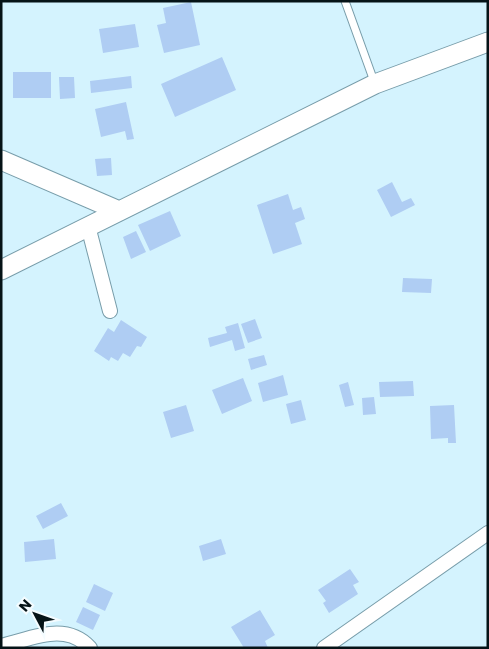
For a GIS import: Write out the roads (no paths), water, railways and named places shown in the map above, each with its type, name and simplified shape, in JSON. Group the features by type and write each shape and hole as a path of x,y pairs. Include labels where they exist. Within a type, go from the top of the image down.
{"street":[{"path":"1,270 375,84 488,42"},
{"path":"1,160 119,211"},
{"path":"88,226 110,312"},
{"path":"324,648 488,533"},
{"path":"1,646 56,633 70,633 90,648"}],"lane":[{"path":"345,1 375,84"}]}
